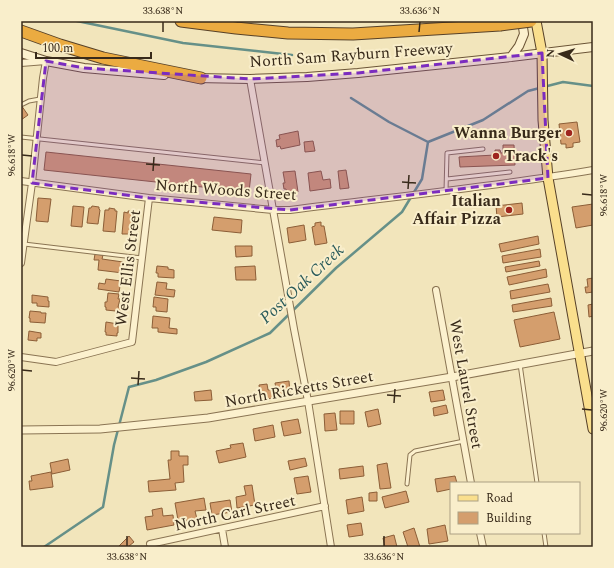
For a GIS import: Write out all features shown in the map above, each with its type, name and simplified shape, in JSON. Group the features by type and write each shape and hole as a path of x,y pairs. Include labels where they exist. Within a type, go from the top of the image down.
{"highway":[{"name":"North Sam Rayburn Freeway","path":"181,21 288,33 346,34 500,25 531,21"},
{"path":"21,31 103,58 201,78"}],"main road":[{"path":"511,57 520,46 524,34 522,21"},
{"path":"536,21 542,53 544,126 548,178 593,429"},
{"name":"North Sam Rayburn Freeway","path":"21,53 46,61 84,68 201,78 250,79 358,73 593,47"}],"street":[{"path":"21,63 46,61 21,263"},
{"path":"250,79 308,401 332,547"},
{"name":"North Woods Street","path":"21,181 149,198 273,210 290,210 548,178 593,170"},
{"name":"West Ellis Street","path":"21,358 56,362 132,342 149,198"},
{"name":"West Laurel Street","path":"436,290 471,482"},
{"name":"North Ricketts Street","path":"21,430 100,429 208,418 452,377 593,351"},
{"name":"North Carl Street","path":"150,544 325,506"},
{"path":"222,529 225,547"},
{"path":"480,534 483,547"}],"lane":[{"path":"21,105 29,101 41,99"},
{"path":"21,136 265,164"},
{"path":"446,191 447,153 484,149"},
{"path":"447,179 510,172"},
{"path":"24,244 142,258"},
{"path":"520,364 537,482"},
{"path":"407,484 410,455 415,451 464,441"},
{"path":"544,534 546,547"}],"highlighted area":[{"path":"542,53 548,178 290,210 149,198 32,183 46,61 84,68 250,79 358,73"}],"building":[{"path":"21,105 28,115 21,120"},
{"name":"Wanna Burger","path":"577,122 580,142 573,143 573,147 566,148 566,144 561,144 559,124"},
{"path":"298,131 300,145 281,149 280,146 277,147 276,140 280,139 279,135"},
{"path":"313,141 315,151 305,152 304,142"},
{"name":"Track's","path":"503,145 514,145 515,165 460,167 459,157 495,155 495,150 500,150 501,153 503,153"},
{"path":"46,152 251,174 249,192 44,170"},
{"path":"346,170 349,188 340,189 338,171"},
{"path":"295,171 298,192 287,193 286,189 284,189 283,183 285,183 283,172"},
{"path":"321,171 323,180 330,179 331,188 310,191 308,173"},
{"path":"38,198 51,199 48,222 36,221"},
{"name":"Italian Affair Pizza","path":"522,203 523,214 497,217 496,206"},
{"path":"593,204 593,225 576,228 572,207"},
{"path":"73,206 84,207 82,227 71,226"},
{"path":"92,206 99,207 100,210 98,224 87,223 89,208"},
{"path":"109,208 117,211 115,232 103,231 105,210 109,210"},
{"path":"128,211 132,211 132,213 136,214 134,232 129,231 129,234 122,234 124,212 128,213"},
{"path":"214,217 242,220 241,233 212,230"},
{"path":"321,222 321,226 324,226 327,243 315,245 312,227 315,226 315,223"},
{"path":"304,225 306,240 289,243 287,228"},
{"path":"538,236 539,244 501,252 499,244"},
{"path":"235,246 252,246 252,256 236,257"},
{"path":"540,249 541,257 503,263 502,256"},
{"path":"95,254 103,255 102,259 123,262 123,273 98,270 99,260 94,260"},
{"path":"539,261 540,266 506,272 505,267"},
{"path":"157,266 168,267 168,269 174,270 174,278 158,277 158,273 156,273"},
{"path":"255,266 256,280 236,280 235,267"},
{"path":"546,269 547,277 509,285 507,277"},
{"path":"593,278 593,292 586,293 585,287 588,287 587,279"},
{"path":"106,279 121,281 119,292 98,289 99,283 105,284"},
{"path":"157,282 167,283 166,289 175,290 174,297 155,295"},
{"path":"548,284 550,292 511,299 510,291"},
{"path":"108,293 119,294 118,299 120,299 118,307 125,308 125,312 106,310 105,302 107,302"},
{"path":"32,295 48,297 49,307 37,306 37,303 32,303"},
{"path":"154,297 168,299 167,312 156,311 156,307 153,307"},
{"path":"551,298 552,306 513,312 512,305"},
{"path":"593,304 593,316 589,317 588,305"},
{"path":"30,311 46,313 45,323 30,322"},
{"path":"554,312 560,339 520,347 514,320"},
{"path":"153,316 170,318 169,328 177,329 177,334 158,332 158,328 152,328"},
{"path":"106,322 118,324 117,336 106,335"},
{"path":"29,331 41,333 41,338 37,338 37,341 28,340"},
{"path":"289,381 290,393 285,393 285,396 261,400 259,385 267,384 268,390 276,389 275,383"},
{"path":"211,390 212,400 195,401 194,392"},
{"path":"443,390 445,400 431,402 429,392"},
{"path":"446,405 448,413 434,416 433,408"},
{"path":"378,409 381,424 368,427 365,412"},
{"path":"340,411 354,411 354,424 340,424"},
{"path":"335,413 337,430 325,431 324,414"},
{"path":"298,419 301,433 284,436 281,422"},
{"path":"273,425 275,437 255,441 253,429"},
{"path":"243,443 246,457 219,463 216,451 231,448 230,445"},
{"path":"171,451 179,451 179,456 188,456 188,465 183,465 184,482 175,483 176,490 149,492 148,481 170,479 168,460 171,460"},
{"path":"305,458 307,466 290,470 288,461"},
{"path":"68,459 70,470 52,474 50,463"},
{"path":"387,463 391,488 380,489 377,465"},
{"path":"363,466 364,476 340,479 339,469"},
{"path":"51,472 53,487 30,490 29,481 32,481 31,476"},
{"path":"308,476 311,492 297,494 294,478"},
{"path":"455,476 457,482 450,482 450,489 437,492 435,479"},
{"path":"252,485 255,505 237,508 236,497 246,495 244,486"},
{"path":"406,491 409,502 385,508 382,497"},
{"path":"377,492 377,501 369,501 369,493"},
{"path":"362,497 364,511 348,514 346,500"},
{"path":"204,498 206,510 195,511 197,519 186,521 186,518 178,520 175,503"},
{"path":"230,500 232,512 212,515 210,503"},
{"path":"162,508 163,516 173,515 174,525 147,530 145,517 153,516 152,510"},
{"path":"361,523 363,535 349,537 347,525"},
{"path":"445,525 448,541 429,544 427,529"},
{"path":"414,528 420,547 408,547 403,532"},
{"path":"394,535 397,547 385,547 383,538"},
{"path":"129,536 134,542 129,546 130,547 118,547"}],"waterway":[{"path":"77,21 183,43 292,55"},
{"name":"Post Oak Creek","path":"44,547 103,507 114,445 129,387 156,380 206,362 270,333 336,268 402,212 422,179 428,142 483,120 528,91 563,82 593,86"},
{"path":"351,98 389,122 428,142"}],"place":[{"name":"Wanna Burger","path":"569,133"},
{"name":"Track's","path":"496,156"},
{"name":"Italian Affair Pizza","path":"509,210"}]}
